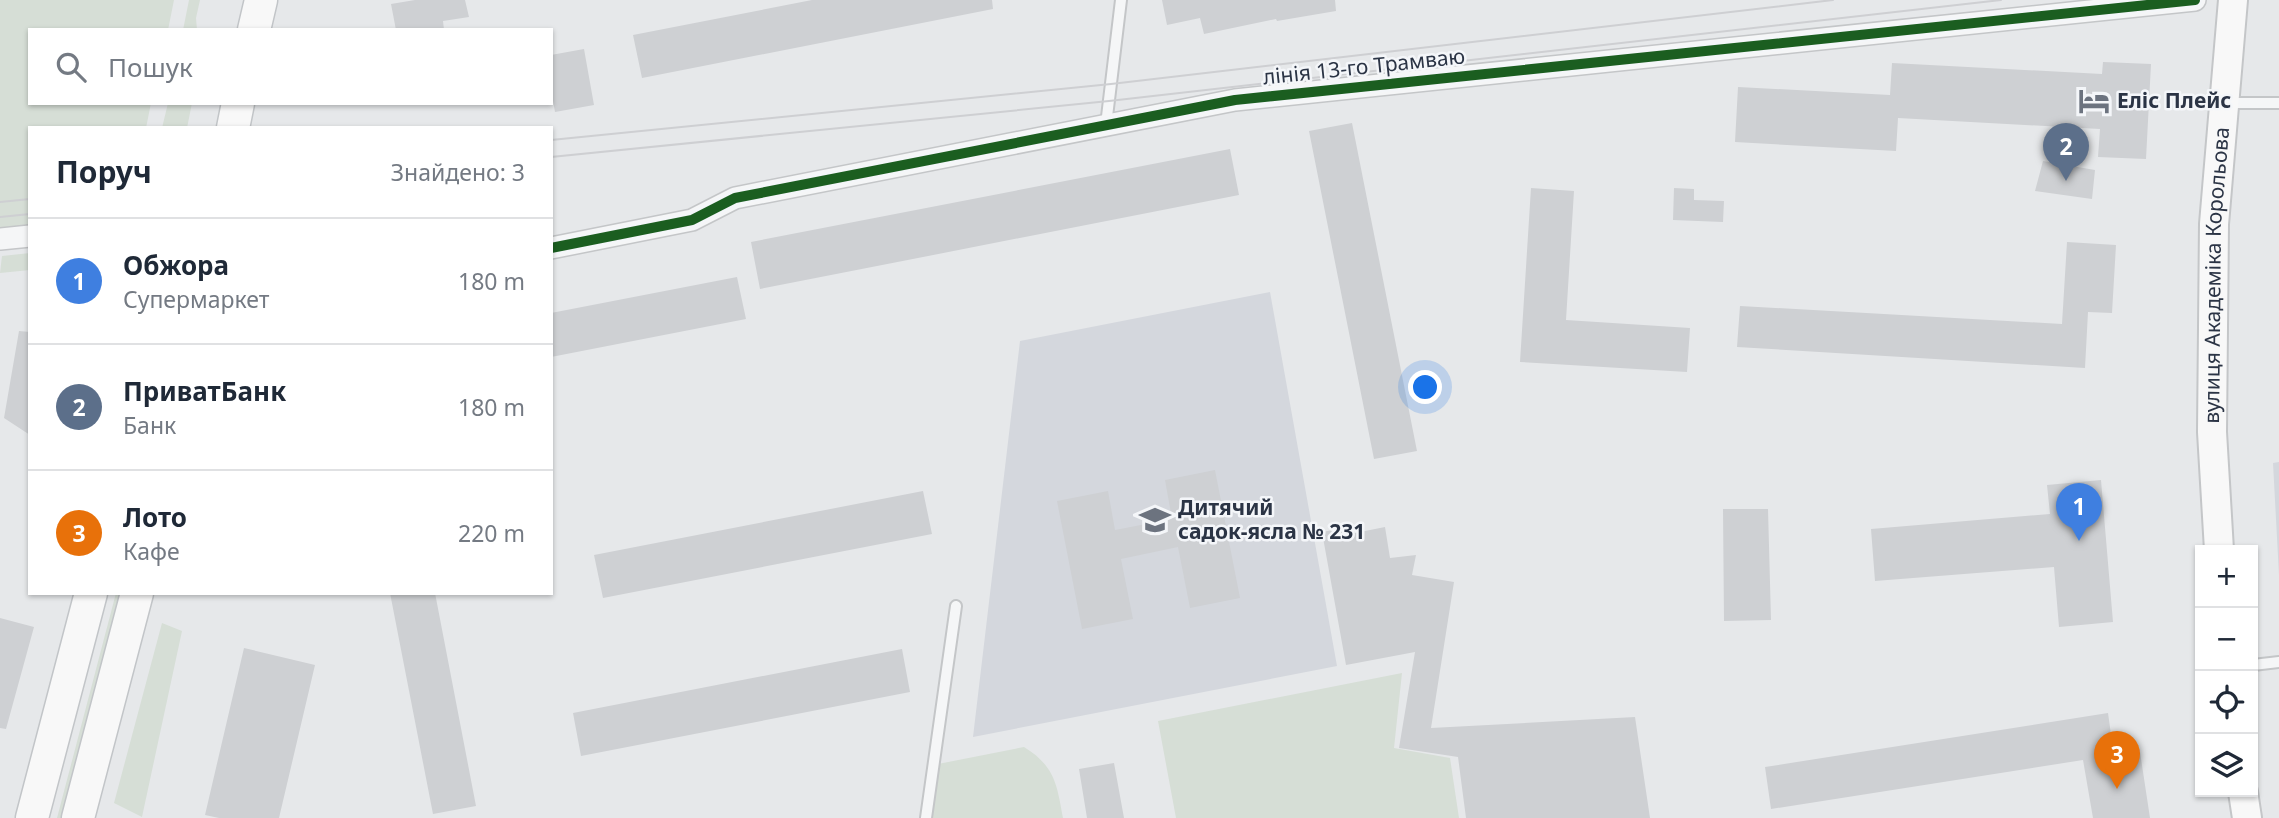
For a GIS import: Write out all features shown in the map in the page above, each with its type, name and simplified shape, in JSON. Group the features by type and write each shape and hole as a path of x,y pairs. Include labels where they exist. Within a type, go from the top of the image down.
{"main road":[{"path":"254,28 261,0"},
{"name":"вулиця Академіка Корольова","path":"2219,545 2212,432 2213,252 2233,0"},
{"path":"233,126 238,105"},
{"path":"32,818 90,595"},
{"path":"78,818 135,595"},
{"path":"2244,797 2247,818"}],"street":[{"name":"лінія 13-го Трамваю","path":"553,248 692,220 736,198 1235,100 2195,0"},
{"path":"0,239 28,236"}],"lane":[{"path":"1106,125 1121,0"},
{"path":"2224,103 2279,103"},
{"path":"926,818 956,606"},
{"path":"2258,664 2279,662"}],"shaded area":[{"path":"0,0 174,0 168,28 28,28 28,105 151,105 146,126 28,126 28,226 0,229"},
{"path":"189,0 200,0 197,28 183,28"},
{"path":"168,105 192,105 187,126 162,126"},
{"path":"28,253 28,270 0,273 2,256"},
{"name":"Дитячий садок-ясла № 231","path":"1270,292 1337,666 973,737 1020,341"},
{"path":"2279,462 2279,575 2273,463"},
{"path":"115,595 123,595 65,818 57,818"},
{"path":"162,623 182,631 142,817 114,803"},
{"path":"1402,673 1394,748 1450,758 1459,818 1176,818 1158,721"},
{"path":"1024,747 1042,761 1053,777 1063,818 926,818 933,765"}],"building":[{"path":"415,0 465,0 469,17 443,21 444,28 396,28 391,4"},
{"path":"812,0 992,0 993,9 642,78 633,35"},
{"path":"1162,0 1335,0 1336,11 1277,21 1276,19 1204,34 1200,18 1167,25"},
{"path":"584,49 594,105 555,112 553,55"},
{"path":"2103,62 2151,64 2146,159 2098,157 2100,129 1898,118 1896,151 1735,142 1738,87 1890,95 1892,63 2102,74"},
{"path":"1352,123 1417,451 1374,459 1309,131"},
{"path":"1230,149 1239,195 760,289 751,242"},
{"path":"2043,161 2095,170 2092,199 2035,191"},
{"path":"1531,188 1574,191 1566,320 1690,328 1687,372 1520,362"},
{"path":"1674,188 1694,189 1694,200 1724,201 1723,222 1673,220"},
{"path":"2067,242 2116,245 2112,313 2088,312 2085,368 1737,347 1740,306 2062,324"},
{"path":"737,277 746,319 553,357 553,313"},
{"path":"19,331 28,332 28,434 4,418"},
{"path":"1215,470 1240,598 1190,608 1178,547 1121,559 1133,619 1082,629 1057,501 1108,491 1115,530 1172,519 1165,480"},
{"path":"2101,480 2113,622 2059,627 2054,567 1875,581 1871,529 2050,514 2047,485"},
{"path":"923,491 932,534 603,598 594,555"},
{"path":"1723,509 1768,509 1771,620 1724,621"},
{"path":"1385,527 1390,558 1416,555 1412,575 1454,582 1431,728 1635,717 1650,818 1466,818 1458,757 1399,748 1415,652 1346,665 1322,532 1344,528 1345,535"},
{"path":"390,595 435,595 476,806 433,814"},
{"path":"0,618 34,627 6,729 0,728"},
{"path":"244,648 315,665 279,818 219,818 205,815"},
{"path":"902,649 910,692 581,756 573,713"},
{"path":"2108,713 2114,756 2140,752 2150,818 2093,818 2083,760 1771,809 1765,767"},
{"path":"1114,763 1124,818 1087,818 1079,769"}],"tram line":[{"path":"553,140 1111,84 1833,0"},
{"path":"553,157 1109,101 2001,0"},
{"path":"0,202 28,199"},
{"path":"0,217 28,214"}],"cycle path":[{"path":"553,248 692,220 735,198 1235,100 2195,0"}],"place":[{"name":"Еліс Плейс","path":"2094,101"},
{"name":"ПриватБанк","path":"2066,181"},
{"name":"Дитячий садок-ясла № 231","path":"1155,520"},
{"name":"Обжора","path":"2079,541"},
{"name":"Лото","path":"2117,789"}]}
